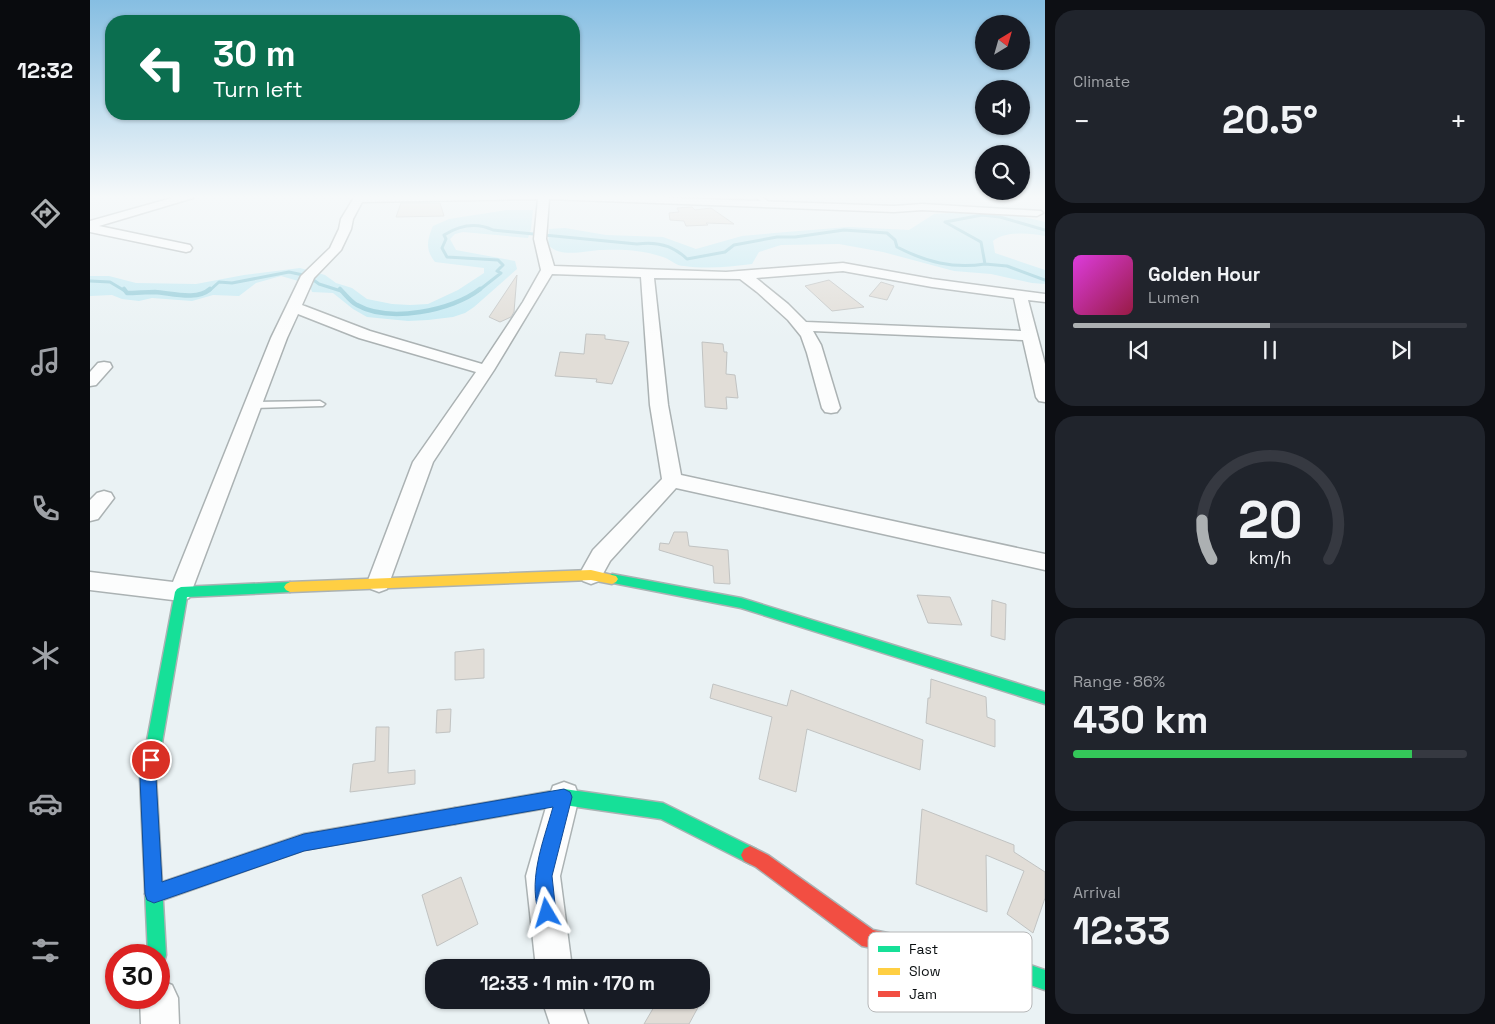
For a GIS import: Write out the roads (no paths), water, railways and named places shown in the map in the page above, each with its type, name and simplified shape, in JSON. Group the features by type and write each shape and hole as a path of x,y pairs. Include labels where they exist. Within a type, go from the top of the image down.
{"street":[{"path":"167,244 186,248"},
{"path":"156,944 148,778 181,592 279,338 308,276 335,250 338,244"},
{"path":"379,583 423,462 486,370 530,302 548,270 542,244"},
{"path":"548,270 743,275 843,267 932,283 1045,298"},
{"path":"647,274 659,405 672,480"},
{"path":"743,275 766,291 800,326 813,344 831,408"},
{"path":"1020,295 1045,397"},
{"path":"294,307 384,341 486,370"},
{"path":"800,326 1029,336"},
{"path":"90,380 104,367"},
{"path":"672,480 1045,562"},
{"path":"591,575 602,556 672,480"},
{"path":"90,499 104,498 90,514"},
{"path":"90,581 181,592 591,575 741,603 1045,698"},
{"path":"154,894 304,842 564,797 663,811 762,861 868,938"},
{"path":"553,959 543,876 564,797"},
{"path":"1032,976 1045,980"},
{"path":"159,1009 160,1024"},
{"path":"564,1009 569,1024"}],"lane":[{"path":"253,405 320,404"}],"waterway":[{"path":"444,244 442,248 447,257 498,260 503,265 497,271 501,273 478,291"},
{"path":"635,244 640,244"},
{"path":"657,244 670,247 687,259 725,252 734,245 741,244"},
{"path":"896,244 897,247 918,257 940,263 962,266 985,264"},
{"path":"981,244 985,264"},
{"path":"985,264 1007,266 1045,280"},
{"path":"209,291 219,282 232,283 289,272 308,276 319,284 341,291"},
{"path":"90,281 110,282 125,291"},
{"path":"124,289 127,293 155,292 176,295 198,295 210,289"},
{"path":"340,289 355,304 370,310 403,314 420,312 453,303 468,297 480,289"}]}
